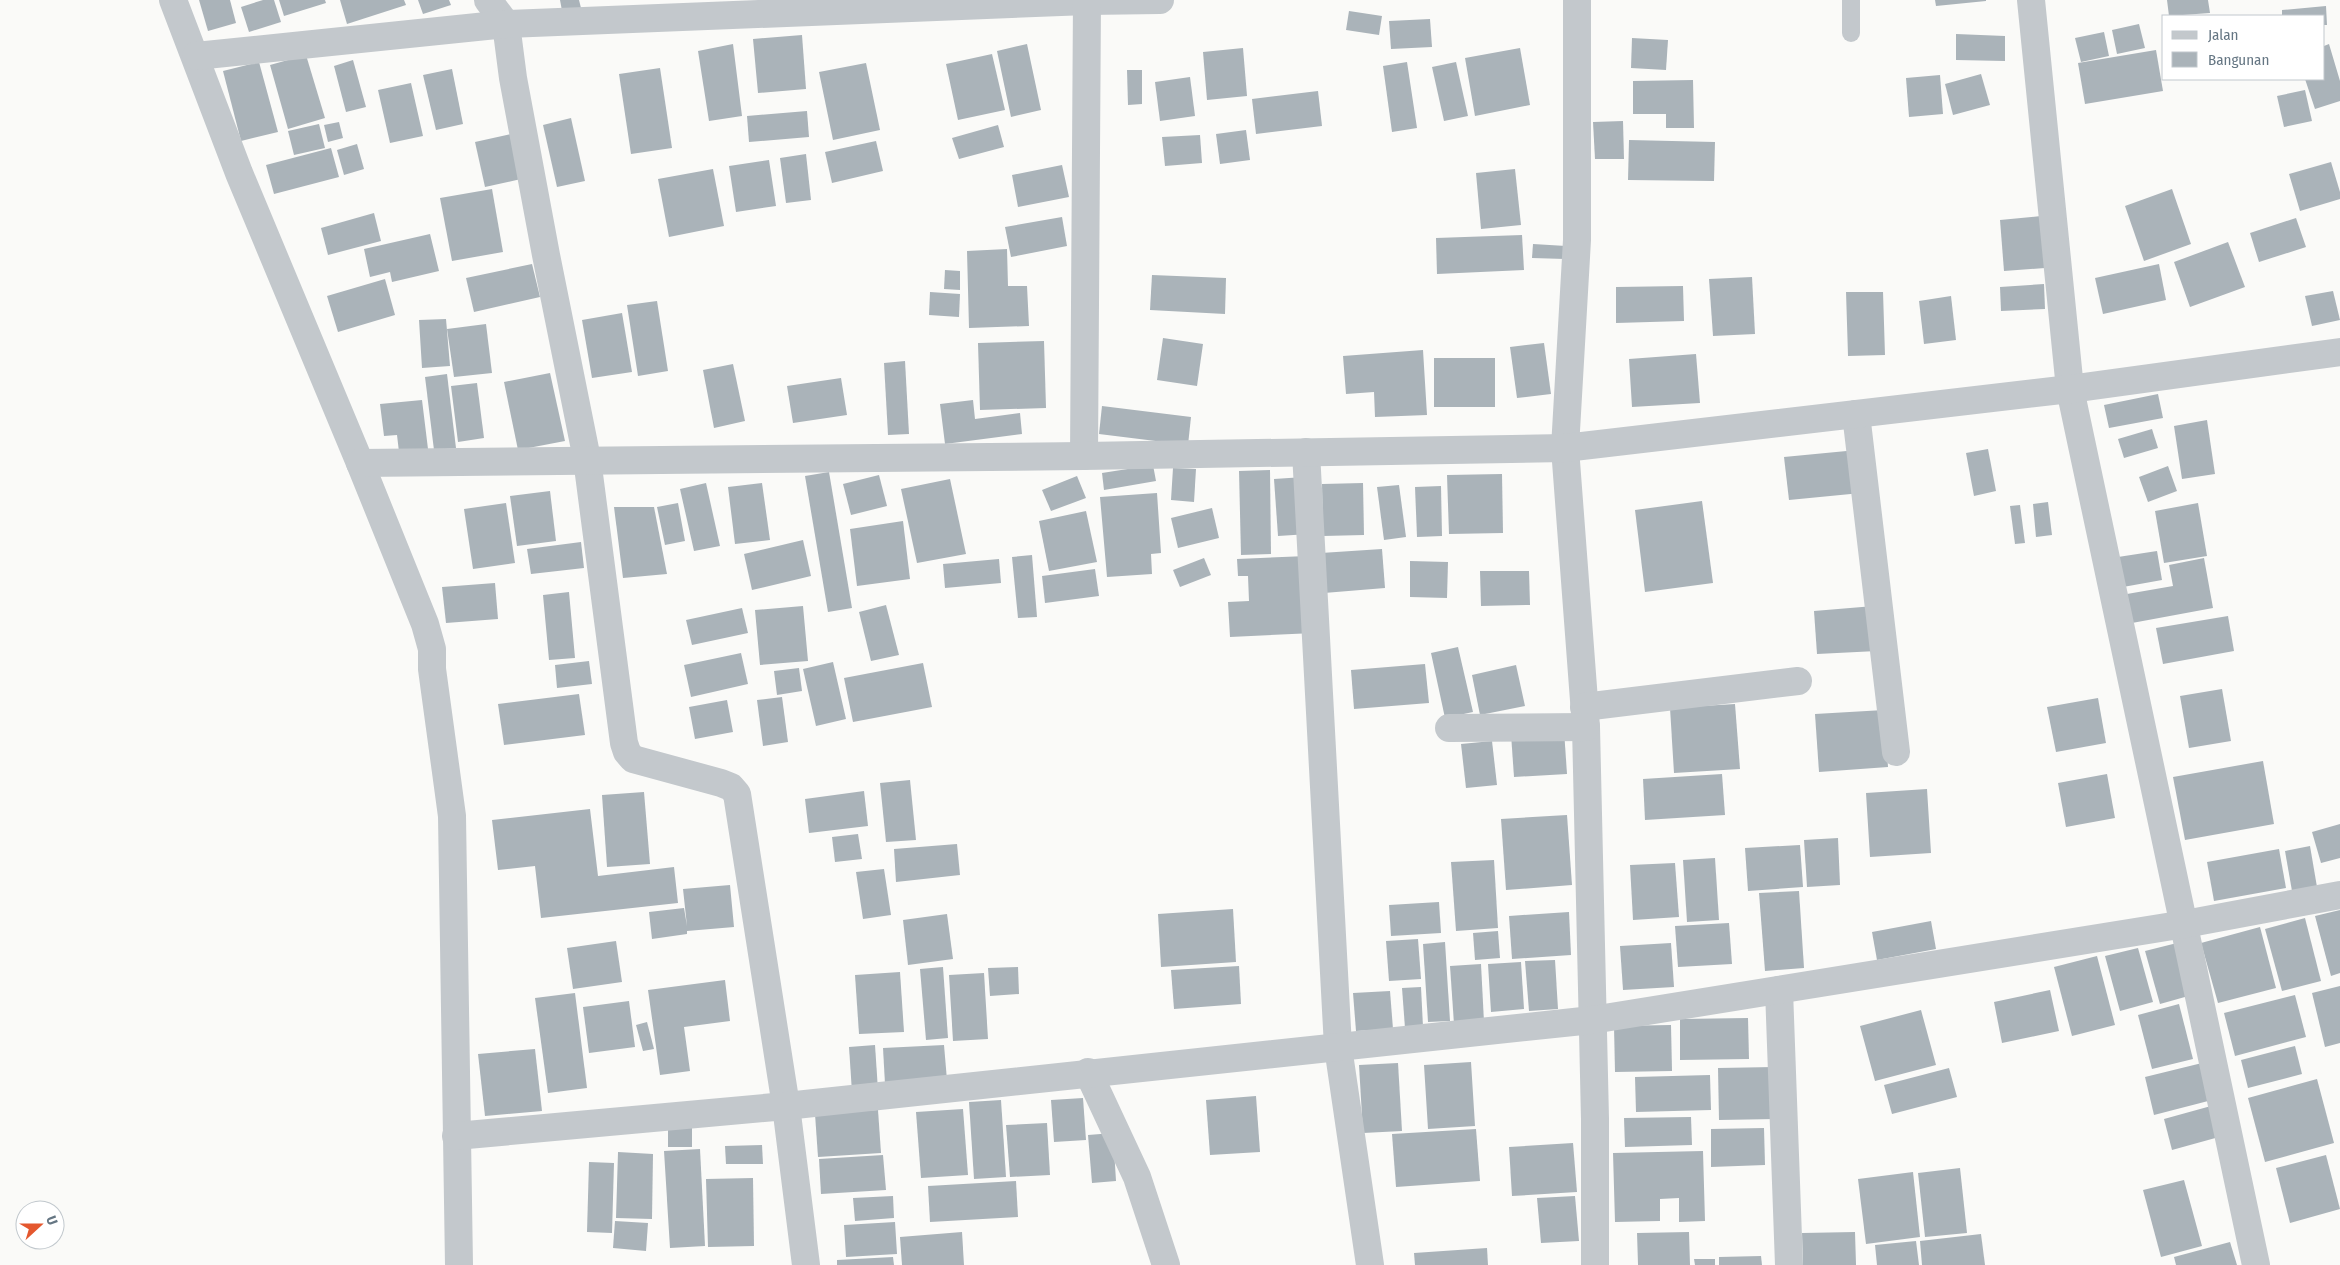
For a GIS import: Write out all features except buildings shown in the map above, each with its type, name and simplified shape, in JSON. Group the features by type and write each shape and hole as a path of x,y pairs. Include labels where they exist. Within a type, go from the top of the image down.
{"street":[{"path":"173,0 274,259 360,463 424,624 432,649 432,669 452,816 459,1265"},
{"path":"488,0 506,24 513,78 532,181 587,459 624,742 627,752 633,760 721,783 731,788 737,794 786,1106 806,1265"},
{"path":"1084,456 1087,0"},
{"path":"196,56 648,9 1160,0"},
{"path":"1577,0 1577,240 1565,448 1585,717 1595,1265"},
{"path":"2031,0 2070,389 2256,1265"},
{"path":"360,463 587,459 1084,456 1565,448 2070,389 2340,352"},
{"path":"1856,414 1896,752"},
{"path":"1306,452 1338,1047 1370,1265"},
{"path":"1449,728 1585,717 1798,681"},
{"path":"456,1136 786,1106 1088,1072 1592,1020 2185,924 2340,895"},
{"path":"1779,990 1789,1265"},
{"path":"1088,1072 1137,1177 1166,1265"}],"lane":[{"path":"1850,33 1851,0"}]}
